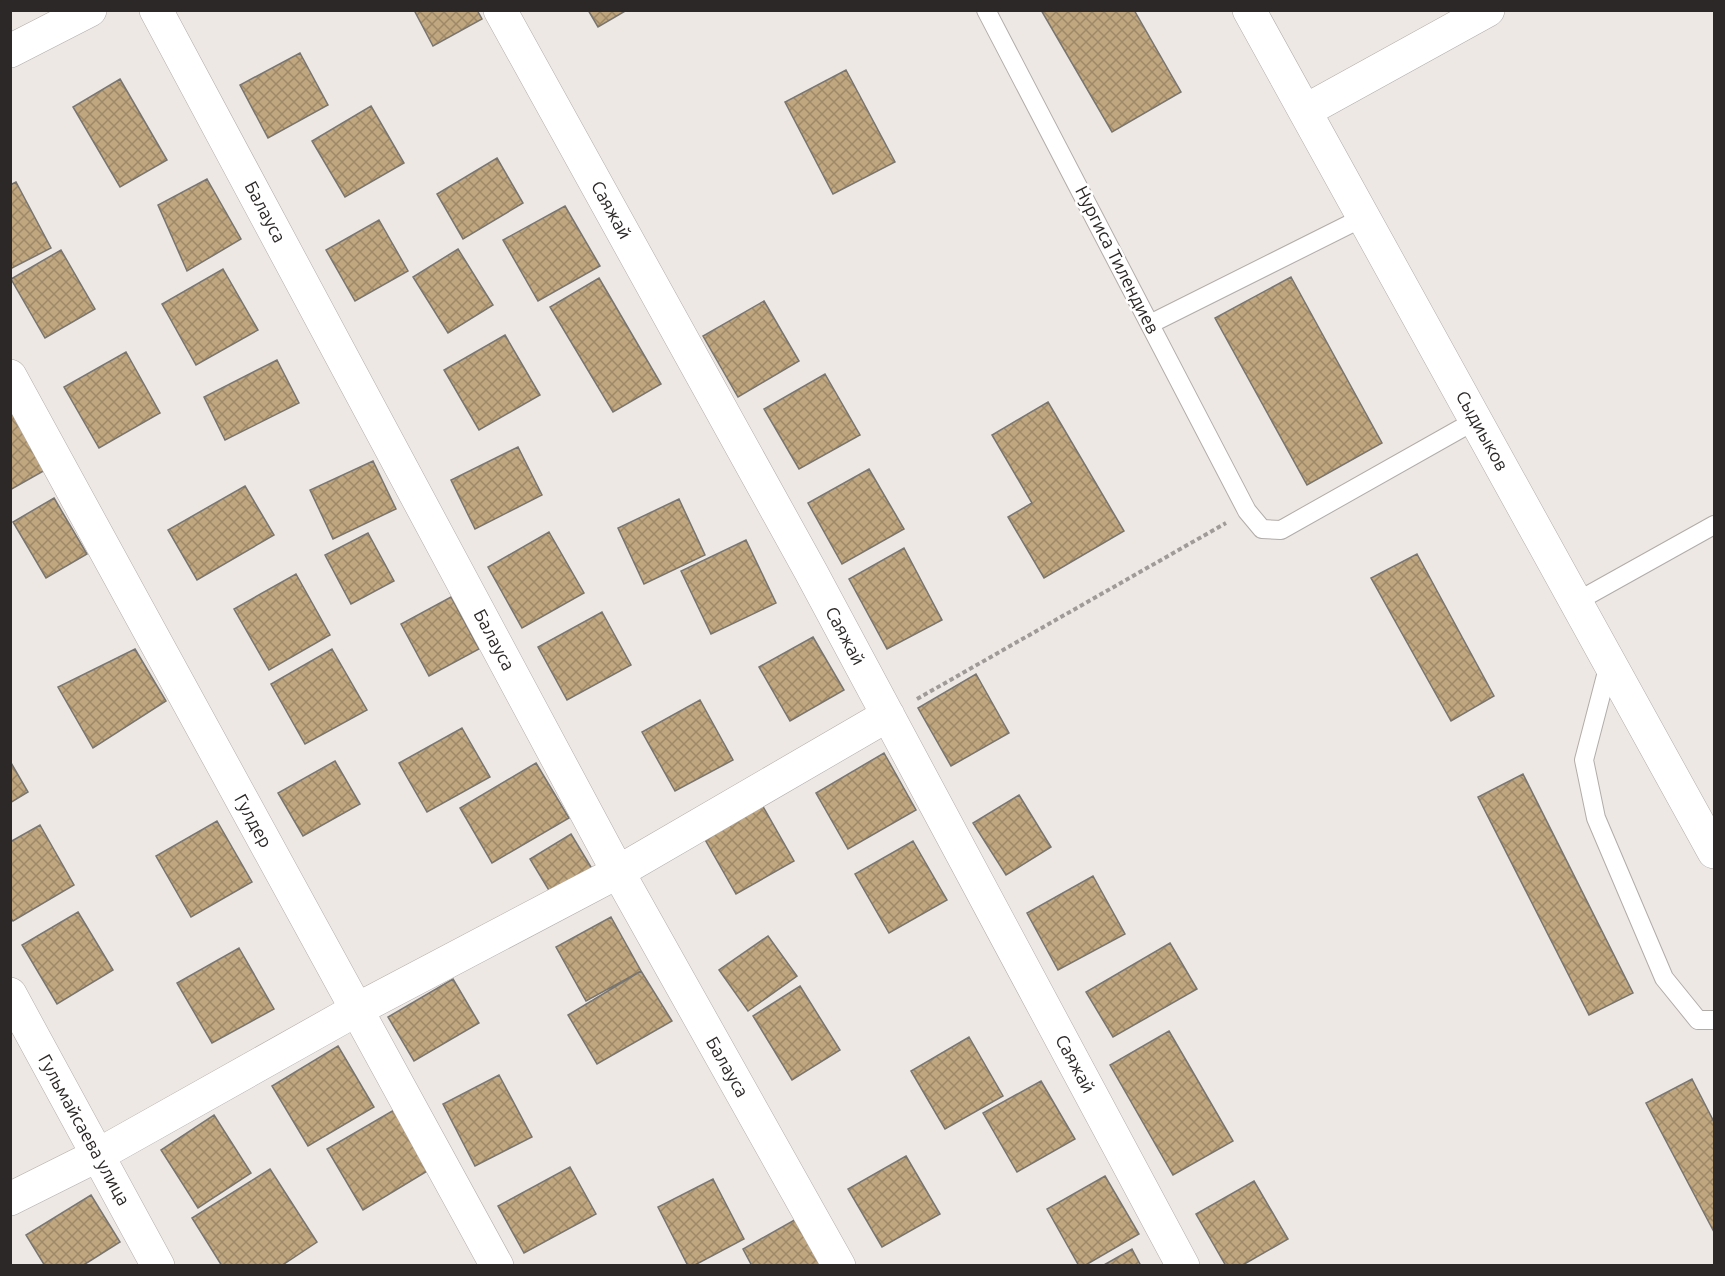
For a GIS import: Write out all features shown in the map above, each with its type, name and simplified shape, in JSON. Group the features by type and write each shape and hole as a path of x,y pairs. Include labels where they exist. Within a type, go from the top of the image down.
{"street":[{"path":"10,51 90,10"},
{"name":"Балауса","path":"156,10 618,872 839,1266"},
{"name":"Саяжай","path":"500,10 811,572 1183,1266"},
{"name":"Сыдиыков","path":"1249,10 1714,852"},
{"path":"1305,111 1488,10"},
{"name":"Гулдер","path":"10,376 497,1266"},
{"path":"10,1199 98,1155 356,1010 618,872 888,715"},
{"name":"Гульмайсаева улица","path":"10,994 159,1266"}],"lane":[{"name":"Нургиса Тилендиев","path":"986,10 1247,511"},
{"path":"1150,324 1364,217"},
{"path":"1247,511 1262,529 1281,530 1476,420"},
{"path":"1576,602 1714,525"},
{"path":"1610,662 1584,760 1596,818 1664,978 1698,1020 1714,1020"}],"path":[{"path":"888,715 1247,511"}],"building":[{"path":"414,10 477,10 482,19 433,46"},
{"path":"588,10 627,10 598,27"},
{"path":"1041,10 1134,10 1181,92 1112,132"},
{"path":"300,53 328,105 268,138 240,85"},
{"path":"846,70 895,162 833,194 785,102"},
{"path":"120,79 167,160 120,187 73,107"},
{"path":"371,106 404,163 345,197 312,141"},
{"path":"497,158 523,203 463,239 437,194"},
{"path":"207,179 241,239 187,271 158,205"},
{"path":"16,182 51,248 10,269 10,185"},
{"path":"565,206 600,266 538,301 503,240"},
{"path":"379,220 408,271 355,301 326,250"},
{"path":"458,249 493,305 448,333 413,277"},
{"path":"61,250 95,309 45,338 11,279"},
{"path":"223,269 258,330 196,365 162,304"},
{"path":"1291,277 1382,443 1307,485 1215,318"},
{"path":"599,278 661,384 613,412 550,307"},
{"path":"764,301 799,361 738,397 703,336"},
{"path":"505,335 540,395 479,430 444,370"},
{"path":"126,352 160,413 99,448 64,387"},
{"path":"277,360 299,403 225,440 204,397"},
{"path":"825,374 860,435 799,469 764,409"},
{"path":"1048,402 1124,531 1044,578 1008,517 1032,503 992,435"},
{"path":"10,410 47,469 10,490"},
{"path":"518,447 542,495 475,529 451,480"},
{"path":"373,461 396,509 333,539 310,490"},
{"path":"869,469 904,529 842,564 808,503"},
{"path":"245,486 274,535 197,580 168,530"},
{"path":"54,498 87,554 46,578 13,522"},
{"path":"679,499 705,555 644,584 618,528"},
{"path":"549,532 584,593 522,628 488,567"},
{"path":"368,533 394,581 351,604 325,555"},
{"path":"746,540 776,603 711,634 681,571"},
{"path":"904,548 942,620 887,649 849,579"},
{"path":"1417,554 1494,696 1451,721 1371,578"},
{"path":"296,574 330,635 269,670 234,609"},
{"path":"451,597 479,649 429,676 401,624"},
{"path":"602,612 631,665 567,700 538,647"},
{"path":"813,637 844,690 790,721 759,667"},
{"path":"135,649 166,701 93,748 58,687"},
{"path":"332,649 367,710 305,744 271,684"},
{"path":"976,674 1009,733 951,766 918,708"},
{"path":"700,700 733,760 675,791 642,732"},
{"path":"462,728 490,777 427,812 399,763"},
{"path":"884,753 916,810 848,849 816,793"},
{"path":"10,761 28,792 10,803"},
{"path":"335,761 360,804 303,836 278,793"},
{"path":"536,763 569,818 492,863 460,808"},
{"path":"1523,774 1633,993 1589,1015 1478,797"},
{"path":"1019,795 1051,847 1006,875 973,823"},
{"path":"761,803 794,861 736,894 703,836"},
{"path":"217,821 252,882 191,917 156,856"},
{"path":"40,825 74,885 13,921 10,917 10,842"},
{"path":"571,834 594,872 553,897 530,859"},
{"path":"913,841 947,900 889,933 855,874"},
{"path":"1093,876 1125,934 1058,970 1027,913"},
{"path":"78,912 113,970 57,1004 22,945"},
{"path":"611,917 641,971 586,1001 556,947"},
{"path":"768,936 797,976 748,1011 719,970"},
{"path":"1170,943 1197,989 1113,1037 1086,992"},
{"path":"239,948 274,1009 212,1043 177,983"},
{"path":"641,971 672,1021 597,1064 568,1015"},
{"path":"453,979 479,1023 414,1061 388,1017"},
{"path":"800,986 840,1050 792,1080 753,1016"},
{"path":"1169,1031 1233,1141 1173,1175 1110,1065"},
{"path":"969,1037 1003,1096 945,1129 911,1071"},
{"path":"338,1046 374,1107 308,1146 272,1086"},
{"path":"499,1075 532,1137 475,1166 443,1104"},
{"path":"1692,1079 1714,1122 1714,1232 1646,1103"},
{"path":"1041,1081 1075,1139 1017,1172 983,1113"},
{"path":"394,1110 429,1170 363,1210 327,1149"},
{"path":"214,1115 251,1173 198,1208 161,1150"},
{"path":"906,1156 940,1214 882,1247 848,1189"},
{"path":"570,1167 596,1214 524,1253 498,1206"},
{"path":"270,1169 317,1242 281,1266 222,1266 192,1218"},
{"path":"1105,1176 1139,1234 1084,1266 1079,1266 1047,1209"},
{"path":"713,1179 744,1239 693,1266 688,1266 658,1207"},
{"path":"1254,1181 1288,1239 1241,1266 1226,1266 1196,1214"},
{"path":"91,1195 120,1242 82,1266 45,1266 26,1235"},
{"path":"798,1218 825,1266 752,1266 743,1249"},
{"path":"1132,1249 1141,1266 1102,1266"}]}
